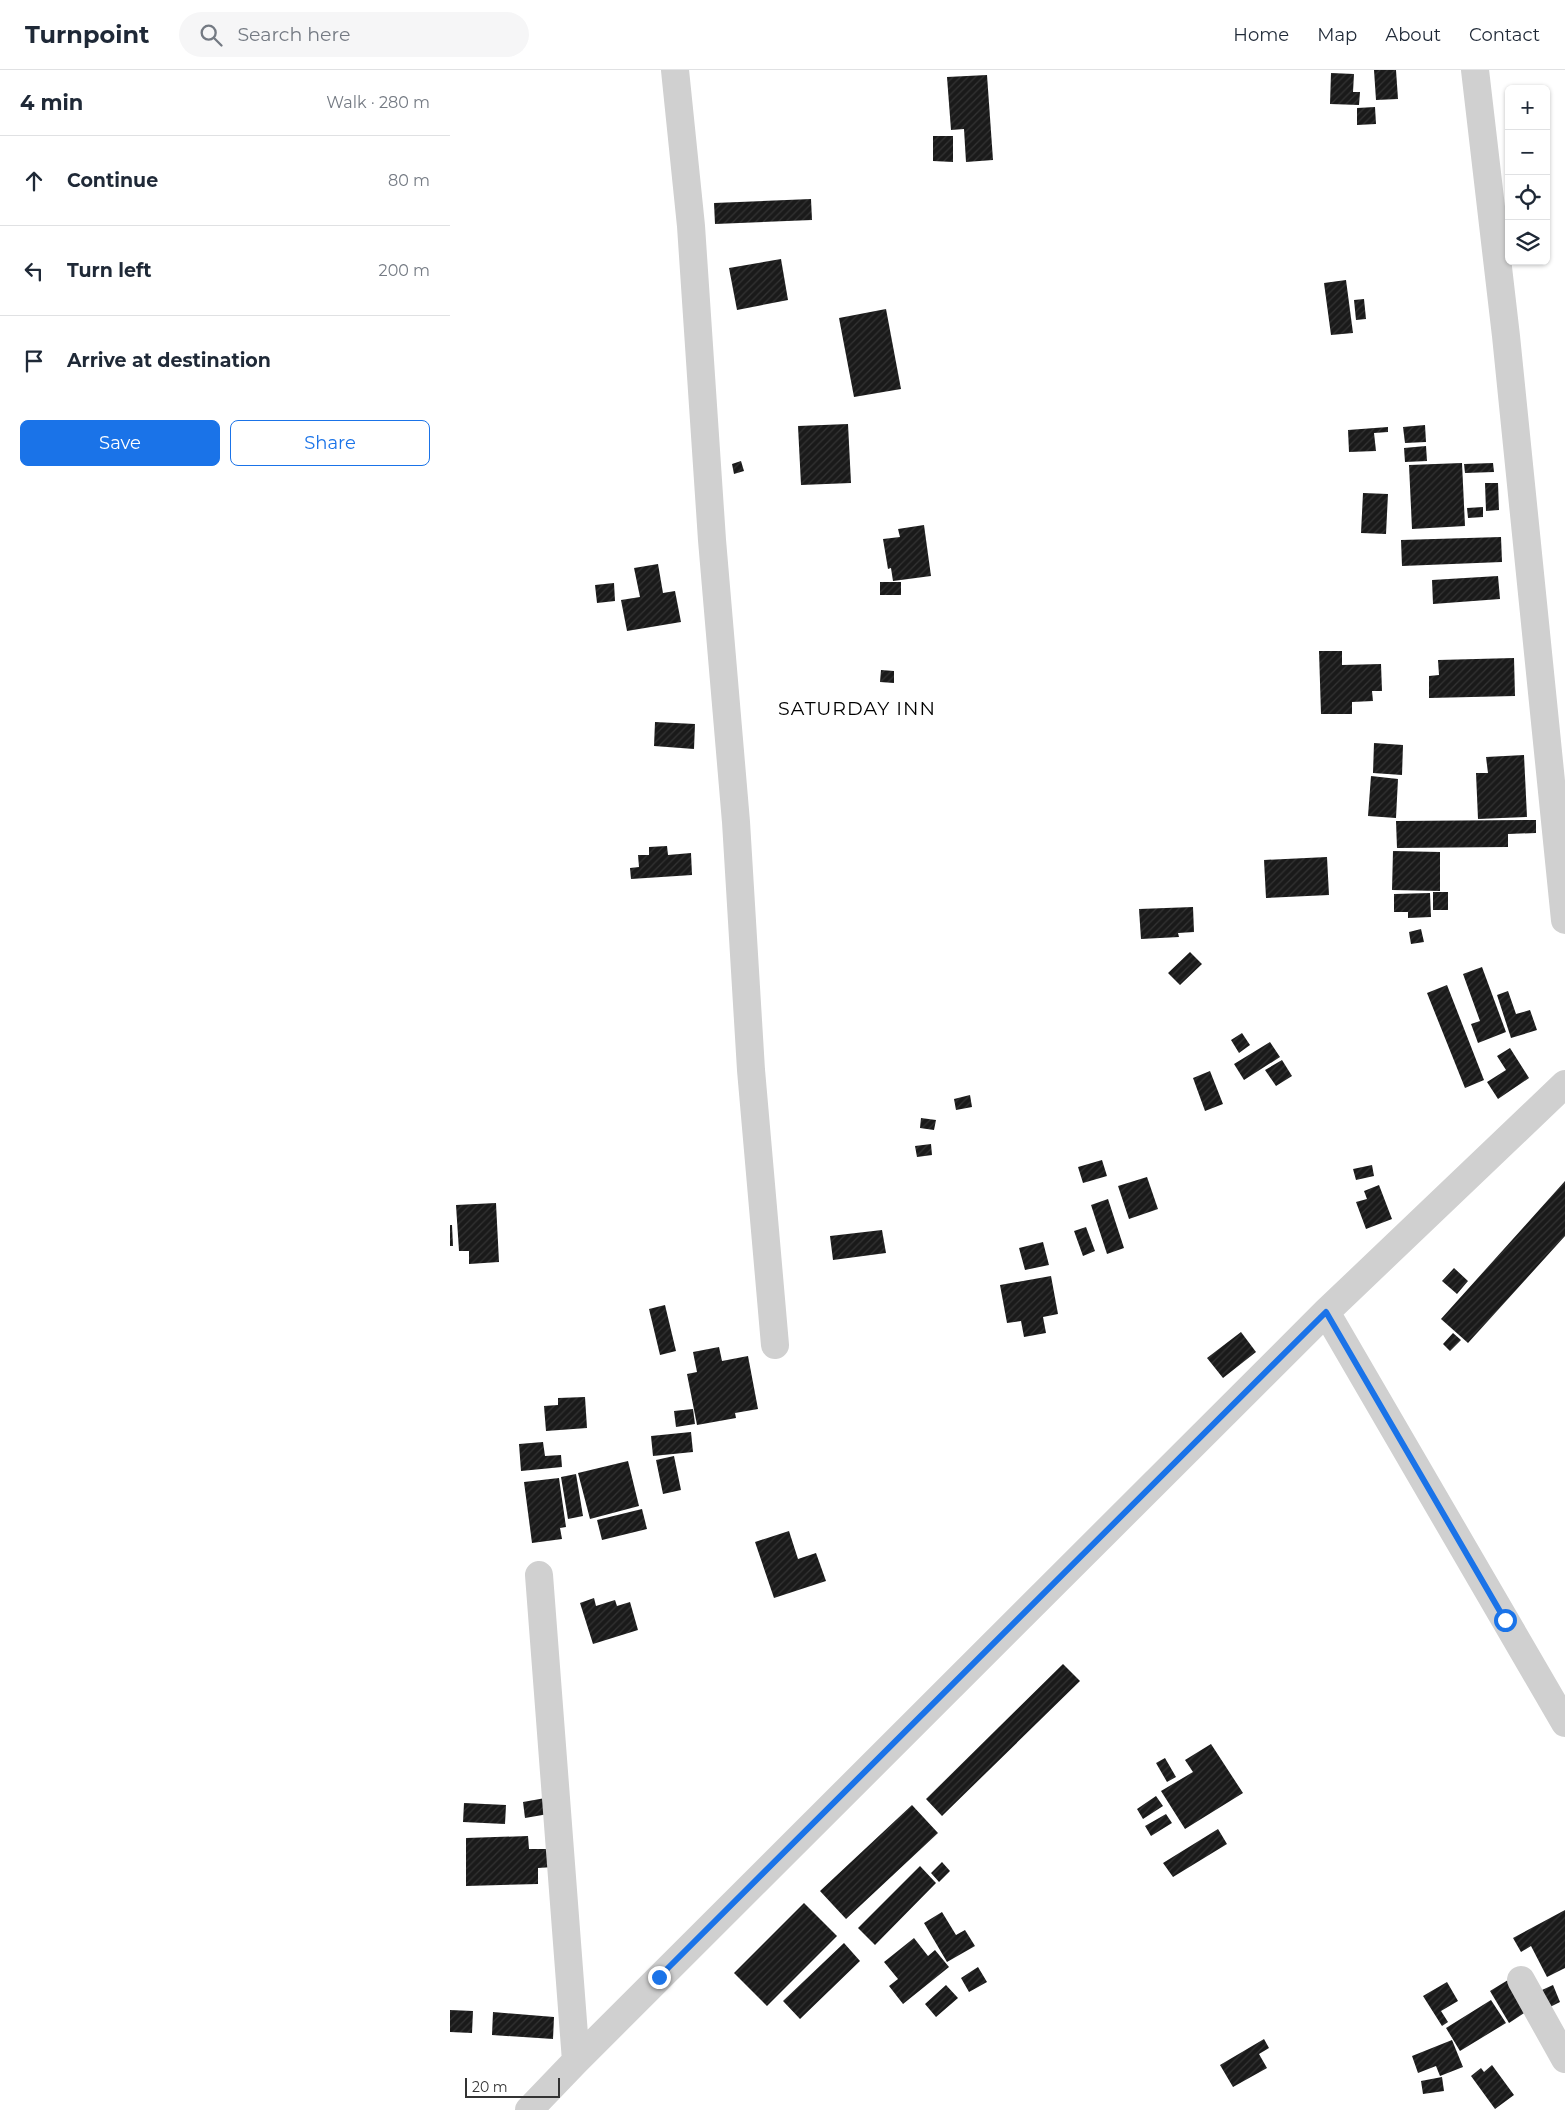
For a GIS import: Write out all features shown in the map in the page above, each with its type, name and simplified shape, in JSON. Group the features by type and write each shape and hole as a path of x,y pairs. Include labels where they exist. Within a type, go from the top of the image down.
{"street":[{"path":"675,70 691,226 712,540 736,822 751,1070 775,1345"},
{"path":"1475,70 1506,336 1565,920"},
{"path":"529,2110 576,2060 1326,1312 1565,1084"},
{"path":"1326,1312 1565,1723"},
{"path":"539,1575 576,2060"},
{"path":"1521,1980 1565,2060"}],"building":[{"path":"1374,70 1396,70 1398,99 1376,100"},
{"path":"1331,73 1354,74 1353,92 1360,92 1359,105 1330,104"},
{"path":"987,75 993,160 966,162 964,129 951,130 947,77"},
{"path":"1375,107 1376,124 1357,125 1357,108"},
{"path":"933,136 953,136 953,162 933,161"},
{"path":"811,199 812,220 715,224 714,203"},
{"path":"781,259 788,300 737,310 729,268"},
{"path":"1346,280 1353,333 1331,335 1324,283"},
{"path":"1364,299 1366,319 1356,320 1354,300"},
{"path":"886,309 901,389 854,397 839,318"},
{"path":"848,424 851,483 801,485 798,426"},
{"path":"1425,425 1426,442 1405,443 1403,427"},
{"path":"1388,427 1388,432 1374,433 1376,451 1349,452 1348,430"},
{"path":"1426,446 1427,461 1405,462 1404,448"},
{"path":"741,461 744,471 734,474 732,464"},
{"path":"1462,463 1465,526 1412,529 1409,465"},
{"path":"1493,463 1494,472 1465,473 1464,464"},
{"path":"1485,483 1498,483 1499,510 1486,511"},
{"path":"1363,493 1388,494 1386,534 1361,533"},
{"path":"1483,507 1483,517 1468,518 1467,508"},
{"path":"924,525 931,576 893,581 891,568 888,569 883,539 900,537 898,529"},
{"path":"1501,537 1502,562 1402,566 1401,540"},
{"path":"658,564 663,593 675,591 681,622 627,631 621,600 640,597 634,568"},
{"path":"1498,576 1500,599 1433,604 1432,580"},
{"path":"880,582 901,582 901,595 880,595"},
{"path":"614,583 615,601 597,603 595,585"},
{"path":"1319,651 1342,651 1342,665 1381,664 1382,691 1372,691 1373,701 1352,702 1352,714 1321,714"},
{"path":"1514,658 1515,696 1429,698 1429,676 1439,675 1438,660"},
{"path":"881,670 894,671 894,683 880,682"},
{"path":"655,722 695,724 694,749 654,746"},
{"path":"1374,743 1403,745 1402,775 1373,773"},
{"path":"1524,755 1527,817 1478,819 1476,773 1488,773 1486,757"},
{"path":"1371,776 1398,779 1396,818 1368,816"},
{"path":"1536,820 1536,833 1508,834 1508,847 1397,848 1396,821"},
{"path":"667,846 668,855 691,853 692,875 631,879 630,868 639,867 638,855 649,855 649,847"},
{"path":"1393,851 1440,852 1440,891 1392,890"},
{"path":"1327,857 1329,895 1266,898 1264,860"},
{"path":"1433,892 1448,892 1448,910 1433,910"},
{"path":"1430,893 1431,917 1408,918 1408,912 1394,912 1394,894"},
{"path":"1193,907 1194,932 1178,933 1179,937 1141,939 1139,909"},
{"path":"1421,929 1424,942 1411,944 1409,932"},
{"path":"1190,952 1202,964 1180,985 1168,973"},
{"path":"1482,967 1506,1032 1478,1043 1471,1024 1480,1021 1463,974"},
{"path":"1447,985 1484,1080 1465,1088 1427,993"},
{"path":"1508,991 1516,1014 1530,1010 1537,1030 1511,1038 1497,995"},
{"path":"1242,1033 1250,1045 1239,1053 1231,1040"},
{"path":"1270,1042 1280,1057 1244,1080 1234,1064"},
{"path":"1510,1048 1529,1078 1498,1099 1487,1082 1506,1070 1497,1056"},
{"path":"1282,1060 1292,1076 1276,1086 1265,1070"},
{"path":"1210,1071 1223,1104 1205,1111 1193,1078"},
{"path":"970,1095 972,1107 956,1110 954,1099"},
{"path":"921,1118 936,1120 934,1130 920,1128"},
{"path":"931,1144 932,1155 917,1157 915,1146"},
{"path":"1102,1160 1107,1176 1083,1183 1078,1167"},
{"path":"1372,1165 1374,1176 1356,1180 1353,1169"},
{"path":"1147,1177 1158,1209 1129,1219 1118,1186"},
{"path":"1565,1181 1565,1236 1468,1343 1441,1319"},
{"path":"1379,1185 1392,1219 1366,1229 1356,1202 1367,1199 1364,1191"},
{"path":"1108,1199 1124,1248 1107,1254 1091,1205"},
{"path":"496,1203 499,1262 469,1264 469,1251 459,1251 456,1205"},
{"path":"450,1225 452,1225 453,1246 450,1246"},
{"path":"1086,1227 1095,1251 1083,1256 1074,1231"},
{"path":"882,1230 886,1253 833,1260 830,1236"},
{"path":"1043,1242 1049,1265 1025,1270 1019,1248"},
{"path":"1454,1268 1468,1281 1457,1294 1442,1281"},
{"path":"1051,1276 1058,1314 1043,1317 1046,1333 1024,1337 1021,1321 1007,1323 1000,1285"},
{"path":"665,1305 676,1351 660,1355 649,1309"},
{"path":"1241,1332 1256,1352 1223,1378 1207,1358"},
{"path":"1453,1333 1461,1340 1450,1351 1443,1344"},
{"path":"719,1347 722,1361 748,1356 758,1409 735,1413 736,1418 697,1425 687,1374 697,1372 693,1352"},
{"path":"585,1397 587,1428 546,1431 544,1406 558,1405 558,1398"},
{"path":"693,1409 695,1424 676,1427 674,1411"},
{"path":"691,1432 693,1452 653,1456 651,1436"},
{"path":"543,1442 545,1456 561,1455 562,1467 521,1471 519,1444"},
{"path":"674,1456 681,1490 663,1494 656,1460"},
{"path":"628,1461 639,1506 590,1519 578,1473"},
{"path":"576,1474 583,1516 568,1519 561,1477"},
{"path":"559,1478 566,1527 560,1528 562,1539 532,1543 524,1482"},
{"path":"642,1509 647,1529 602,1540 597,1520"},
{"path":"789,1531 798,1559 816,1553 826,1581 774,1598 755,1542"},
{"path":"594,1598 596,1606 615,1600 617,1606 630,1602 638,1630 593,1644 580,1603"},
{"path":"1063,1664 1080,1681 942,1816 926,1799"},
{"path":"1211,1744 1243,1793 1185,1829 1161,1791 1193,1772 1185,1760"},
{"path":"1165,1758 1176,1777 1167,1782 1156,1763"},
{"path":"1156,1796 1163,1806 1143,1819 1137,1809"},
{"path":"551,1797 554,1813 525,1818 523,1802"},
{"path":"464,1803 506,1805 505,1824 463,1822"},
{"path":"912,1805 938,1833 846,1919 820,1891"},
{"path":"1166,1814 1172,1823 1151,1836 1145,1826"},
{"path":"1218,1829 1227,1844 1173,1877 1163,1863"},
{"path":"528,1836 529,1849 552,1849 553,1867 538,1868 538,1884 466,1886 466,1838"},
{"path":"942,1862 950,1871 939,1882 931,1873"},
{"path":"920,1866 936,1883 875,1945 858,1928"},
{"path":"804,1903 837,1936 767,2006 734,1973"},
{"path":"1565,1910 1565,1968 1547,1977 1531,1946 1521,1952 1513,1938"},
{"path":"942,1912 956,1935 965,1930 975,1946 947,1962 924,1923"},
{"path":"914,1938 928,1956 935,1950 949,1967 903,2004 889,1986 898,1979 884,1962"},
{"path":"844,1943 860,1961 800,2019 783,2001"},
{"path":"978,1967 987,1982 969,1992 961,1978"},
{"path":"1508,1980 1527,2011 1509,2023 1490,1991"},
{"path":"1447,1982 1458,2001 1441,2011 1448,2022 1442,2026 1423,1996"},
{"path":"946,1985 958,1998 936,2017 925,2004"},
{"path":"1553,1985 1560,2002 1550,2007 1542,1990"},
{"path":"1491,2000 1506,2023 1460,2051 1446,2028"},
{"path":"450,2010 473,2011 472,2033 450,2032"},
{"path":"493,2012 554,2017 553,2039 492,2035"},
{"path":"1264,2039 1269,2048 1259,2054 1267,2068 1233,2087 1220,2065"},
{"path":"1452,2040 1463,2067 1440,2076 1436,2066 1418,2073 1412,2056"},
{"path":"1492,2065 1514,2095 1495,2109 1471,2076 1481,2068 1484,2072"},
{"path":"1442,2077 1444,2091 1423,2094 1421,2081"}],"district":[{"name":"SATURDAY INN","path":"857,708"}],"route":[{"path":"659,1977 1326,1312 1505,1620"}]}
